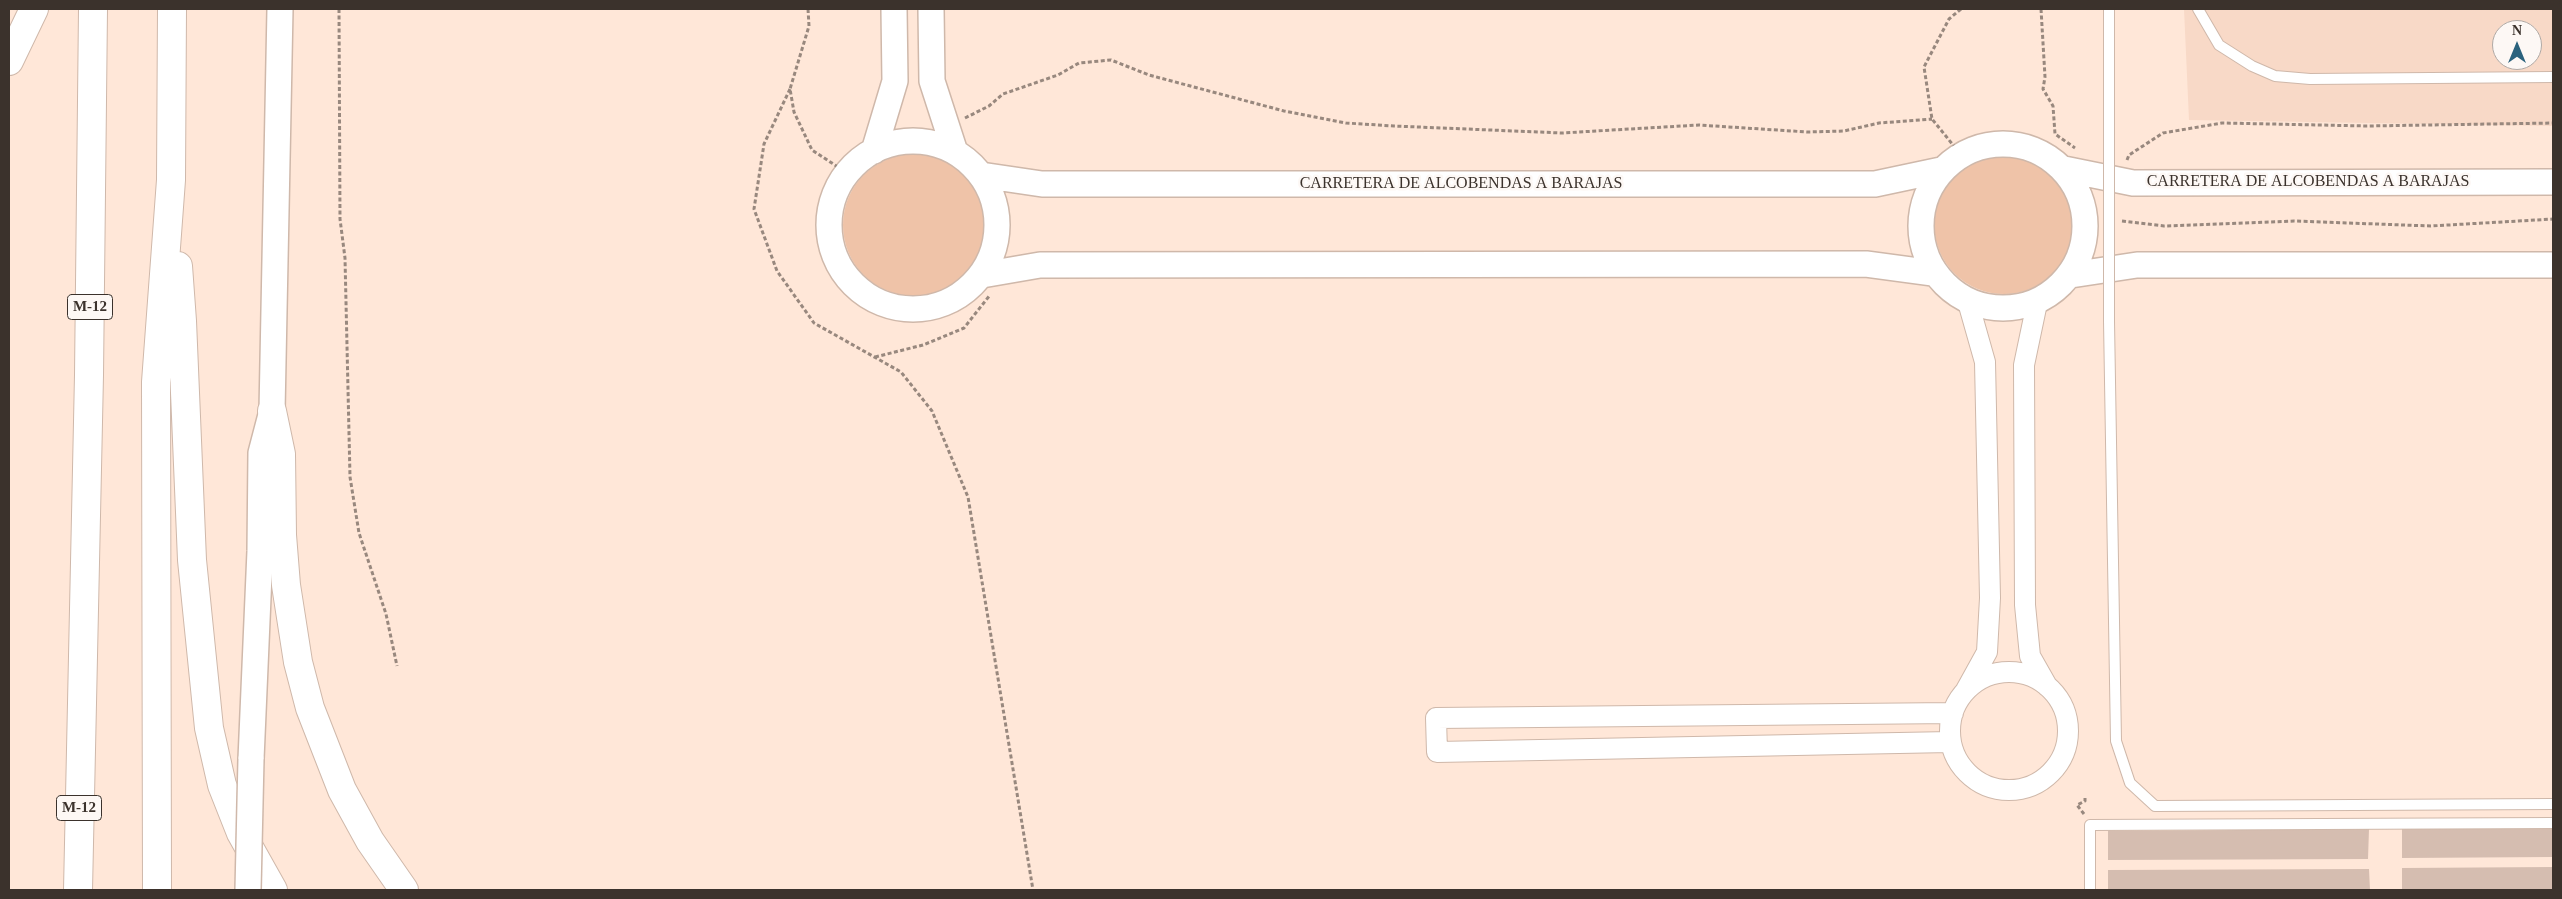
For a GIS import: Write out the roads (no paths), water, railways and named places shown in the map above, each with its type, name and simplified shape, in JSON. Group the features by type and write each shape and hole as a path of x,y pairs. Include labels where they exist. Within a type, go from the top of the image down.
{"highway":[{"path":"9,61 34,9"},
{"name":"M-12","path":"78,890 89,375 93,9"},
{"path":"157,890 156,382 171,180 172,9"},
{"path":"171,180 182,321 192,560 209,728 225,793 241,833 273,890"},
{"path":"272,410 281,454 282,535 286,585 300,671 310,708 342,790 370,841 404,890"}],"street":[{"path":"248,890 251,759 260,551 261,454 272,410 280,9"},
{"path":"874,151 895,81 894,9"},
{"path":"931,9 932,81 955,152"},
{"path":"900,142 927,142 955,152 968,161 981,175 990,189 996,206 998,224 996,242 990,260 982,275 964,293 941,305 916,309 891,306 868,296 849,280 836,259 829,235 830,210 838,186 858,161 874,151 900,142"},
{"path":"2025,145 2072,160 2083,202 2093,217 2086,240 2071,274 2037,303 2002,310 1968,302 1934,273 1920,239 1922,202 1941,170 1979,146 2025,145"},
{"name":"CARRETERA DE ALCOBENDAS A BARAJAS","path":"2072,160 2133,183 2553,182"},
{"name":"CARRETERA DE ALCOBENDAS A BARAJAS","path":"981,175 1042,184 1875,184 1941,170"},
{"path":"982,275 1040,265 1090,264 1866,264 1934,273"},
{"path":"2071,274 2137,265 2553,265"},
{"path":"1968,302 1985,362 1990,598 1988,652 1953,713 1950,724 1950,742 1957,760 1968,774 1984,785 2002,790 2017,790 2031,786 2044,779 2060,759 2068,734 2066,717 2059,701 2047,686 2030,656 2025,605 2024,365 2037,303"},
{"path":"1966,690 1980,679 1997,673 2014,672 2032,677 2047,686"},
{"path":"1950,742 1437,752 1436,718 1953,713"}],"lane":[{"path":"2109,9 2109,321 2116,740 2130,783 2155,806 2553,804"},
{"path":"2198,9 2219,45 2252,66 2275,76 2310,79 2553,77"},
{"path":"2090,890 2090,825 2553,823"}]}
